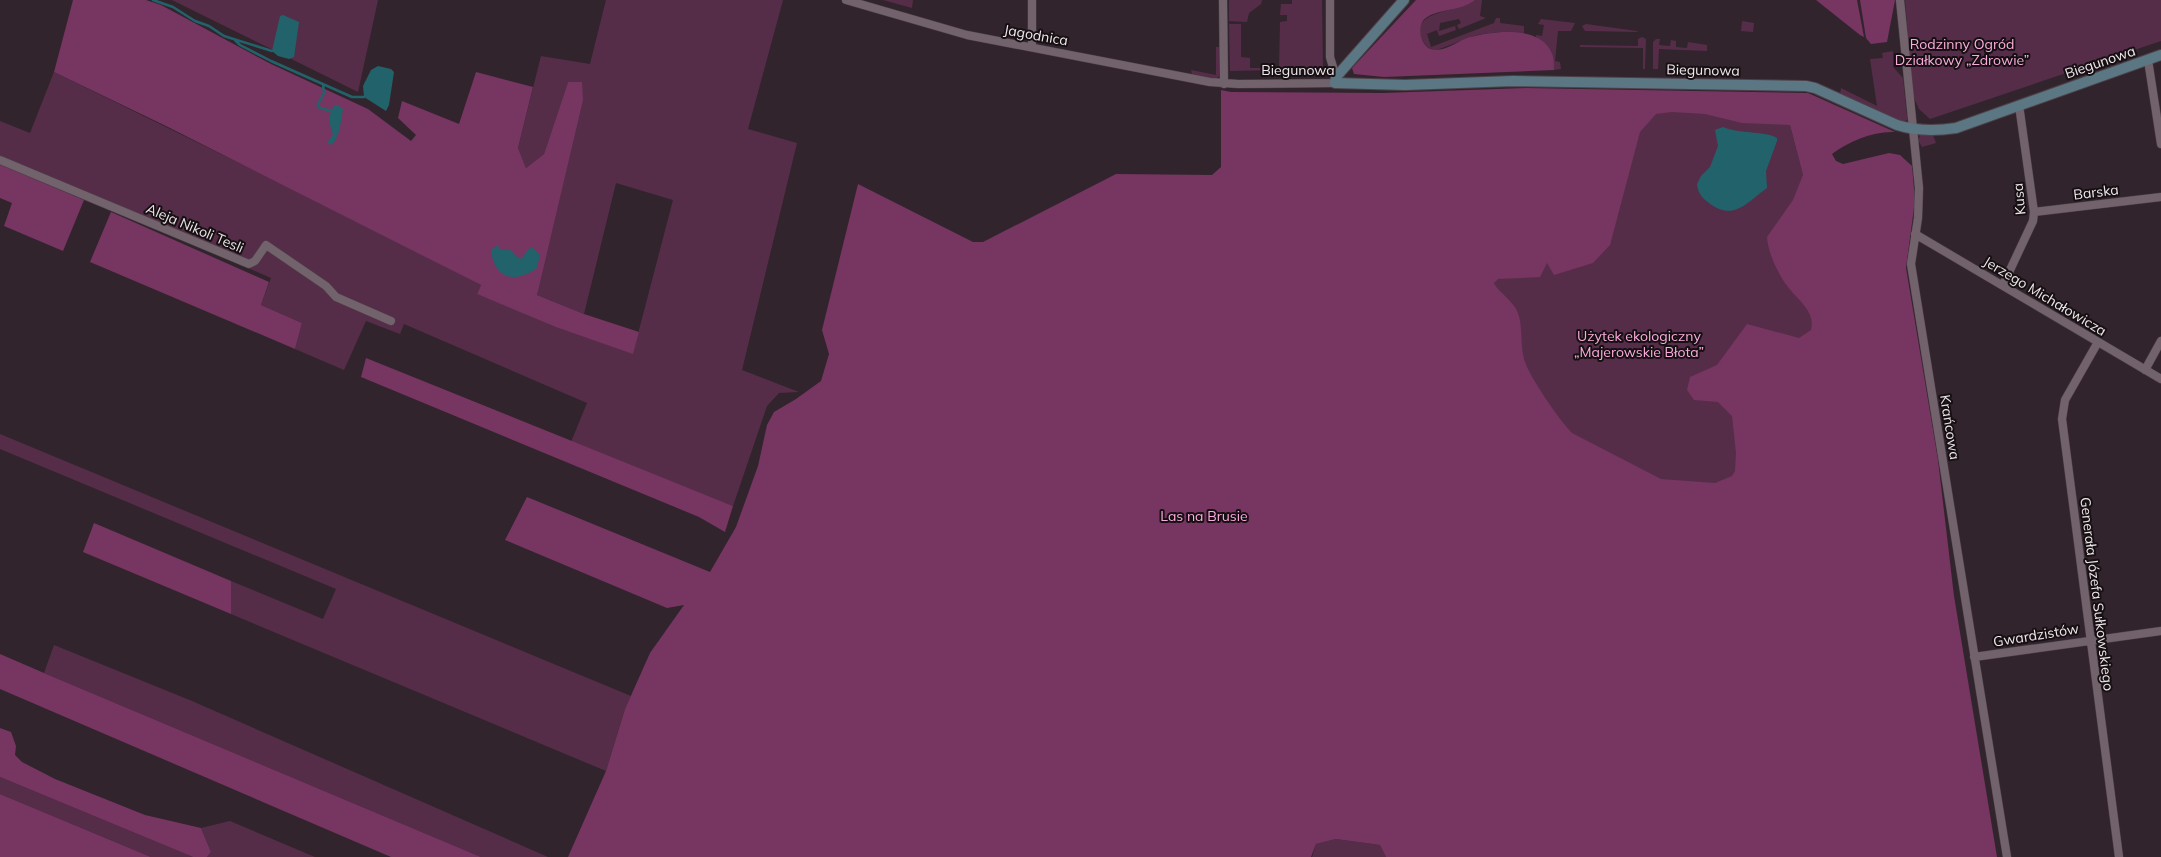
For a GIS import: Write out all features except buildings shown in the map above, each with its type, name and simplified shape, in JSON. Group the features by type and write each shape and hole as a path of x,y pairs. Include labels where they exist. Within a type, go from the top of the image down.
{"street":[{"name":"Jagodnica","path":"846,0 947,30 1224,84"},
{"path":"1032,0 1032,46"},
{"path":"1224,0 1224,84"},
{"path":"1330,0 1330,57 1335,80"},
{"path":"1335,80 1404,0"},
{"name":"Krańcowa","path":"1900,0 1919,188 1919,213 1912,251 1912,268 2007,857"},
{"name":"Biegunowa","path":"1224,84 1335,80 1405,85 1523,81 1806,86 1892,123 1912,129 1939,130 1956,128 2161,55"},
{"path":"2148,60 2161,144"},
{"name":"Kusa","path":"2003,285 2030,230 2034,212 2019,105"},
{"name":"Aleja Nikoli Tesli","path":"0,160 249,264 255,261 266,245 326,286 336,297 392,321"},
{"name":"Barska","path":"2034,212 2161,197"},
{"name":"Jerzego Michałowicza","path":"1916,234 2161,379"},
{"path":"2145,370 2161,340"},
{"name":"Generała Józefa Sułkowskiego","path":"2098,342 2065,400 2062,420 2119,857"},
{"name":"Gwardzistów","path":"1974,658 2161,631"}],"green space":[{"path":"73,0 146,0 161,5 271,64 368,109 411,141 416,135 398,118 402,101 459,124 476,72 533,87 518,148 526,168 544,154 568,82 582,82 583,100 537,295 584,314 639,332 633,354 556,327 477,294 481,285 168,127 54,72"},
{"path":"172,0 378,0 358,92 176,2"},
{"path":"606,0 783,0 748,129 797,143 742,370 799,392 779,393 767,406 733,506 571,442 587,403 404,324 400,334 366,321 344,370 295,349 302,323 261,305 271,278 0,159 0,121 30,133 54,72 351,218 481,285 477,294 633,353 673,200 616,183 584,314 537,295 568,82 544,154 526,168 518,148 541,56 590,64"},
{"path":"883,0 913,0 912,8"},
{"path":"1229,0 1262,0 1261,4 1249,13 1247,22 1229,21"},
{"path":"1292,0 1322,0 1323,70 1279,70 1280,22 1287,21 1287,15 1280,15 1281,4 1292,4"},
{"path":"1416,0 1475,0 1470,4 1431,15 1423,21 1420,31 1421,37 1430,49 1440,50 1466,38 1490,33 1523,33 1534,36 1549,48 1553,56 1554,70 1384,77 1354,74 1352,68"},
{"path":"1475,0 1482,0 1480,16 1486,18 1459,29 1457,25 1461,23 1459,19 1440,23 1439,31 1455,26 1456,30 1439,36 1437,30 1427,34 1431,47 1494,23 1496,18 1500,18 1500,23 1524,26 1524,34 1482,34 1434,51 1423,42 1420,28 1423,22 1439,13"},
{"path":"1816,0 1857,0 1864,37 1860,35"},
{"path":"1860,0 1895,0 1887,42 1871,44 1866,38"},
{"name":"Rodzinny Ogród Działkowy „Zdrowie”","path":"1905,0 2161,0 2161,41 1930,119 1919,109 1913,96"},
{"path":"1541,19 1575,23 1571,31 1558,31 1555,61 1560,62 1561,69 1554,70 1550,51 1536,37 1536,35 1542,36 1544,25 1538,24"},
{"path":"1742,21 1754,23 1753,32 1741,31"},
{"path":"1229,24 1241,24 1241,57 1250,58 1250,68 1273,68 1273,70 1230,71"},
{"path":"1586,24 1638,32 1585,31 1582,26"},
{"path":"1642,37 1646,39 1645,69 1643,69 1643,48 1580,47 1580,45 1638,46 1638,39"},
{"path":"1656,39 1660,39 1659,45 1670,46 1671,40 1676,41 1676,47 1687,48 1688,42 1707,45 1707,51 1659,49 1658,69 1653,69 1653,42"},
{"path":"1216,47 1219,47 1219,76 1216,79 1192,74 1191,70 1216,75"},
{"path":"1893,51 1893,67 1903,78 1907,120 1903,122 1840,95 1841,88 1877,106 1870,59 1883,58 1882,53"},
{"name":"Las na Brusie","path":"1526,88 1808,93 1895,132 1870,135 1846,145 1832,154 1836,161 1843,164 1889,153 1900,155 1912,166 1915,200 1906,268 1938,460 1954,596 1997,857 1386,857 1380,845 1336,839 1316,844 1311,857 568,857 606,771 625,709 650,653 684,605 667,608 505,540 527,497 710,572 736,527 758,466 767,425 774,412 821,381 829,354 822,330 858,184 973,242 983,242 1116,174 1212,175 1221,167 1221,90 1231,92 1383,93","holes":["1672,112 1705,114 1742,123 1790,125 1803,175 1793,200 1767,237 1769,250 1777,270 1788,287 1809,312 1812,324 1811,330 1799,338 1747,324 1717,365 1690,377 1687,390 1694,400 1718,402 1732,416 1736,453 1735,471 1732,476 1715,483 1661,479 1572,433 1553,409 1532,376 1524,359 1516,308 1494,283 1498,279 1540,277 1547,263 1554,275 1593,263 1610,245 1640,132 1656,114"]},
{"name":"Użytek ekologiczny „Majerowskie Błota”","path":"1630,100 1790,125 1803,175 1828,322 1746,484 1701,506 1590,473 1482,300 1489,258"},
{"path":"1921,134 1933,135 1936,143 1922,147 1918,140"},
{"path":"0,164 84,200 63,251 4,226 12,203 0,198"},
{"path":"111,212 269,282 261,305 302,323 295,349 90,262"},
{"path":"366,358 733,506 725,532 699,517 361,377"},
{"path":"0,434 631,696 625,709 606,771 231,614 231,581 323,619 336,589 0,449"},
{"path":"94,523 231,581 231,614 83,552"},
{"path":"54,645 192,701 548,857 481,857 44,673"},
{"path":"0,654 481,857 391,857 0,689"},
{"path":"0,728 11,732 16,746 15,755 22,762 55,779 145,815 201,828 211,852 207,857 193,857 0,777"},
{"path":"0,777 193,857 151,857 0,794"},
{"path":"0,794 151,857 0,857"},
{"path":"230,821 315,857 207,857 211,852 201,828"},
{"path":"1336,839 1380,845 1386,857 1312,857 1316,844"}],"water":[{"path":"283,15 299,22 294,57 289,59 278,56 272,51 280,16"},
{"path":"378,66 391,69 394,72 389,105 386,111 364,97 363,86 371,70"},
{"path":"338,105 343,109 341,123 332,145 327,143 333,135 329,117 334,106"},
{"path":"1723,127 1737,131 1766,134 1777,138 1766,171 1767,188 1740,208 1726,211 1704,199 1698,190 1697,184 1701,176 1710,167 1718,146 1715,130"},
{"path":"497,245 501,250 510,250 521,259 532,247 540,255 537,268 529,273 514,277 501,273 496,267 491,250"}],"waterway":[{"path":"153,0 173,7 224,36 272,51"},
{"path":"235,40 240,45 271,61 352,97 364,97"},
{"path":"323,84 324,93 318,107 331,111"}]}
